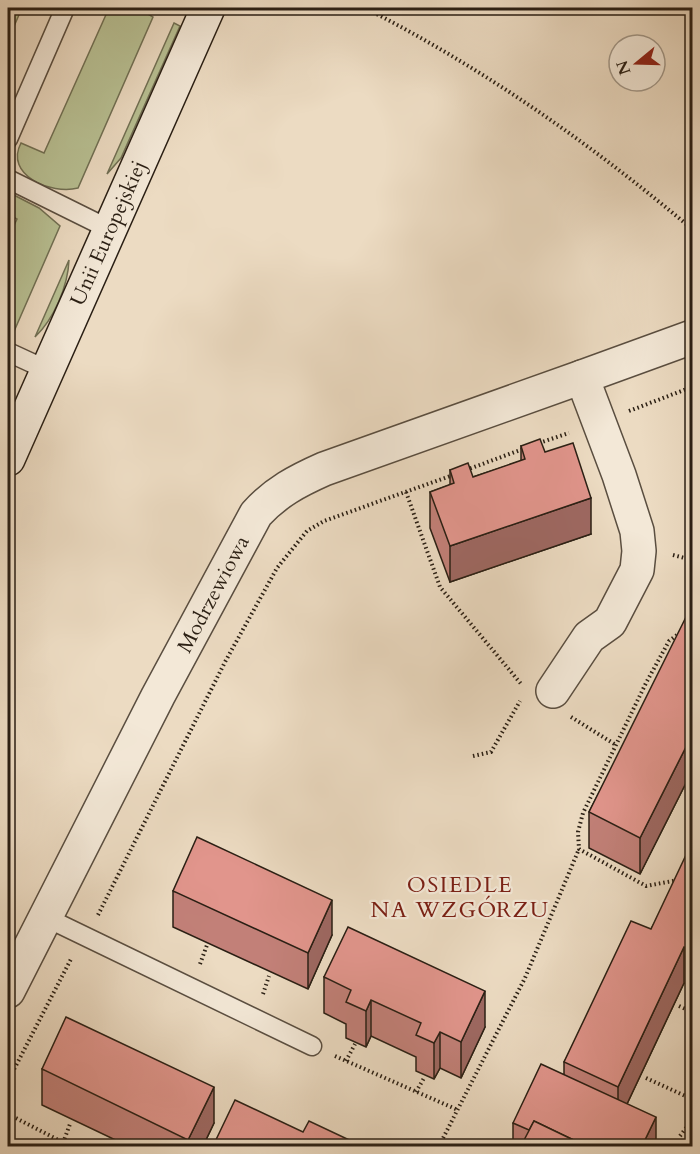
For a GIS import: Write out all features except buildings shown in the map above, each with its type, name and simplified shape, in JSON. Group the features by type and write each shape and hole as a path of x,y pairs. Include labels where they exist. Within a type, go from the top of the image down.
{"street":[{"name":"Unii Europejskiej","path":"8,459 208,8"},
{"name":"Modrzewiowa","path":"8,991 164,686 256,514 270,499 291,483 324,469 693,337"},
{"path":"549,698 589,637 610,622 637,570 637,531 600,421 582,377"}],"lane":[{"path":"8,139 65,8"},
{"path":"8,179 110,229"},
{"path":"8,352 47,370"},
{"path":"45,917 312,1046"}],"path":[{"path":"365,8 425,38 560,125 638,183 693,229"},
{"path":"535,445 693,387"},
{"path":"8,1081 76,950 97,922 99,909 225,662 277,568 307,531 324,521 524,449 526,457"},
{"path":"452,475 454,483"},
{"path":"406,492 440,587 549,698 616,745"},
{"path":"439,1146 525,978 579,849 578,832 584,813 616,745 669,641 685,629"},
{"path":"473,756 491,752 520,700"},
{"path":"579,849 646,886 666,884 685,878"},
{"path":"679,1006 693,1012"},
{"path":"346,1061 356,1044"},
{"path":"312,1046 458,1110"},
{"path":"416,1092 424,1078"},
{"path":"645,1078 693,1099"},
{"path":"8,1114 70,1146"},
{"path":"680,1136 693,1120"},
{"path":"63,1143 70,1124"}],"green space":[{"path":"8,8 22,8 8,40"},
{"path":"109,8 138,8 153,17 78,188 55,188 44,185 24,173 19,165 17,154 21,143 44,153"},
{"path":"174,23 180,26 121,158 107,174"},
{"path":"8,192 39,208 60,226 12,336 8,334 8,238 17,219 8,214"},
{"path":"69,260 59,302 42,330 35,337"}],"district":[{"name":"OSIEDLE NA WZGÓRZU","path":"460,896"}]}
